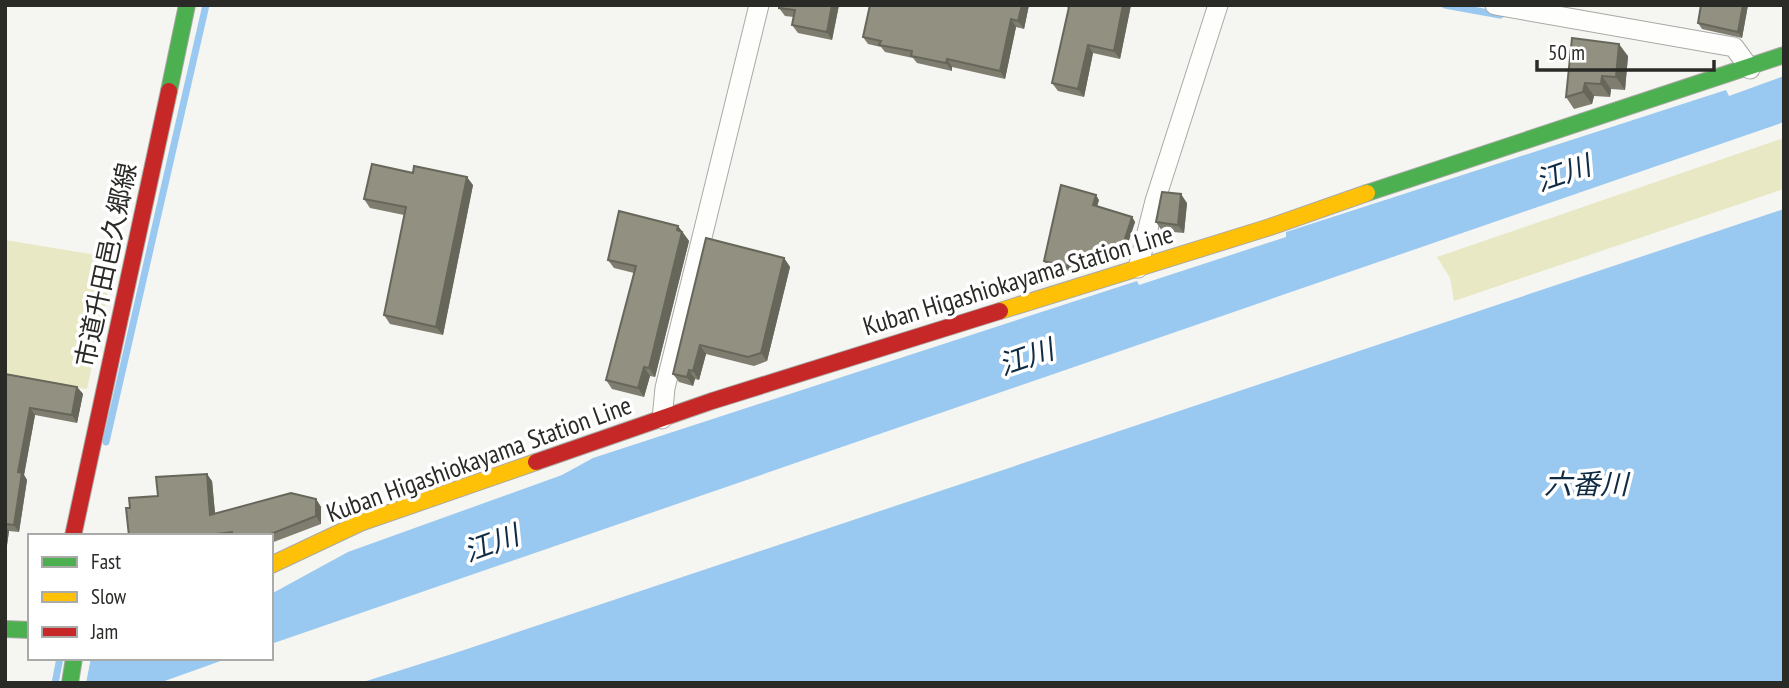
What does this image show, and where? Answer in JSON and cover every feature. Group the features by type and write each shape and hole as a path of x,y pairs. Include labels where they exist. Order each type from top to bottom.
{"main road":[{"name":"市道升田邑久郷線","path":"73,534 187,5"},
{"name":"Kuban Higashiokayama Station Line","path":"273,564 360,523 724,397 1269,227 1464,159 1750,69 1784,55"},
{"path":"5,629 28,630"},
{"path":"70,683 74,660"}],"street":[{"path":"662,419 668,374 759,5"},
{"path":"1138,268 1155,201 1218,5"},
{"path":"1496,5 1734,47 1750,69"}],"green space":[{"path":"1784,138 1784,189 1454,301 1450,278 1437,257"},
{"path":"5,240 115,258 87,389 5,377"}],"water":[{"name":"江川","path":"1784,76 1784,122 273,643 273,593 348,552 562,475 593,458 1137,281 1139,285 1286,237 1286,232 1726,90 1729,96"},
{"name":"六番川","path":"1784,209 1784,683 360,683 455,653"},
{"path":"91,660 223,660 159,683 86,683"}],"building":[{"path":"779,5 832,5 827,32 792,25 795,10 779,8"},
{"path":"870,5 1022,5 1018,21 1011,19 1000,71 947,59 946,63 911,56 912,51 879,45 881,41 863,37"},
{"path":"1067,5 1123,5 1114,51 1088,45 1078,89 1052,83 1069,7"},
{"path":"1701,5 1743,5 1738,32 1698,23"},
{"path":"1572,38 1619,44 1616,77 1602,76 1601,84 1585,83 1583,92 1566,97"},
{"path":"372,164 413,173 414,166 467,177 436,327 384,315 406,207 364,199"},
{"path":"1061,185 1096,195 1093,205 1132,217 1122,248 1085,253 1083,260 1070,256 1067,267 1044,261"},
{"path":"1162,192 1181,194 1178,225 1156,222"},
{"path":"619,211 678,226 677,230 682,232 649,368 644,367 638,388 606,380 636,266 608,260"},
{"path":"706,238 784,258 761,353 748,357 700,345 693,371 689,370 687,377 673,374"},
{"path":"5,374 77,387 72,415 30,408 18,472 22,473 14,525 5,524"},
{"path":"207,474 210,515 291,493 316,499 316,516 271,534 129,534 126,508 130,508 129,498 158,496 156,477"}],"waterway":[{"path":"106,442 206,5"},
{"path":"1445,5 1500,15"},
{"path":"55,683 60,660"}],"traffic: fast":[{"path":"169,91 187,5"},
{"path":"1367,193 1784,55"},
{"path":"5,629 28,630"},
{"path":"70,683 74,660"}],"traffic: slow":[{"path":"1000,311 1270,227 1367,193"},
{"path":"273,564 360,523 536,462"}],"traffic: jam":[{"path":"73,534 169,91"},
{"path":"536,462 712,401 1000,311"}]}
